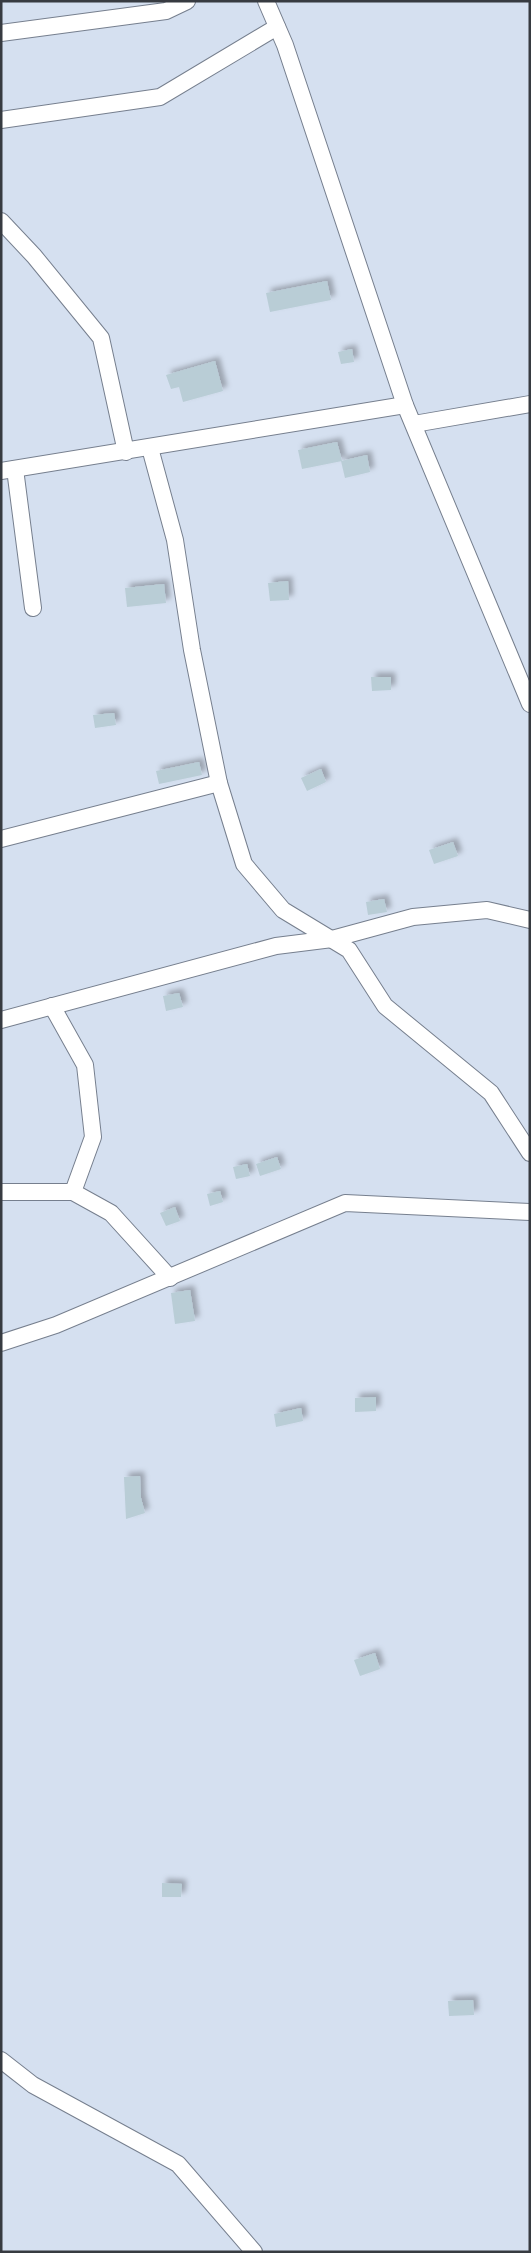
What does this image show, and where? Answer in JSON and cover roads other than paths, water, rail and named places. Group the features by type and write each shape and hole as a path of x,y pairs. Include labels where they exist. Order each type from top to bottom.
{"street":[{"path":"1,33 166,11 187,1"},
{"path":"266,1 277,27 405,405 530,704"},
{"path":"1,120 160,97 277,27"},
{"path":"1,221 34,256 101,338 126,452"},
{"path":"414,424 530,404"},
{"path":"33,608 8,470 405,405"},
{"path":"150,448 175,540 192,650 219,784 244,864 282,910 350,950 385,1006 491,1093 530,1153"},
{"path":"1,839 219,784"},
{"path":"1,1020 276,946 332,940 413,917 487,910 530,920"},
{"path":"52,1006 85,1065 93,1136 73,1192"},
{"path":"1,1192 73,1192 111,1213 170,1278"},
{"path":"1,1343 56,1325 345,1203 530,1212"},
{"path":"1,2060 33,2085 178,2164 254,2252"}]}
